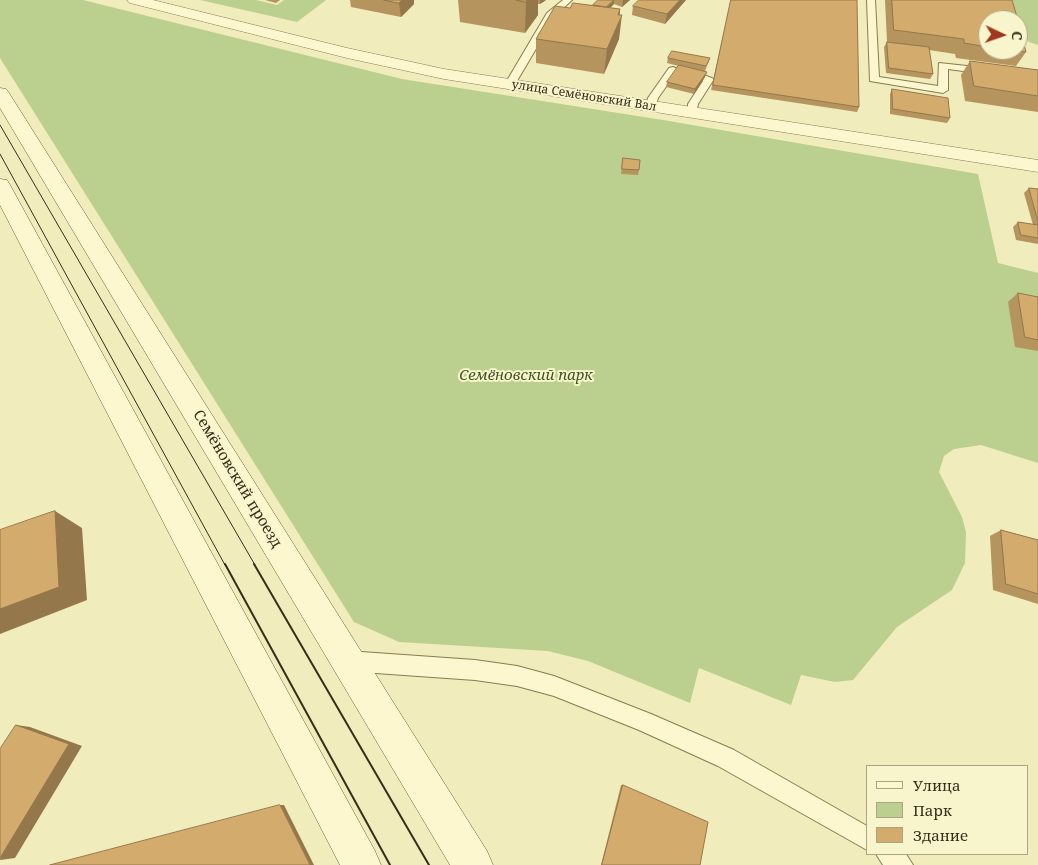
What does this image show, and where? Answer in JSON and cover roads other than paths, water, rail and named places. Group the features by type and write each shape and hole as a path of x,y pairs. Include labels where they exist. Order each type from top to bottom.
{"main road":[{"name":"улица Семёновский Вал","path":"135,0 385,61 510,84 1038,166"},
{"name":"Семёновский проезд","path":"0,93 473,865"},
{"path":"0,185 361,865"}],"lane":[{"path":"510,84 552,12 568,0"},
{"path":"872,0 874,79 943,90 943,65 1000,73"},
{"path":"651,106 653,98 670,79"},
{"path":"692,112 693,104 701,87"},
{"path":"347,660 475,670 517,676 554,686 644,721 726,758 866,838"},
{"path":"889,855 901,865"}],"tram line":[{"path":"0,125 255,565"},
{"path":"0,154 225,565"},
{"path":"225,564 390,865"},
{"path":"254,564 429,865"}],"park label":[{"name":"Семёновский парк","path":"526,376"}]}
